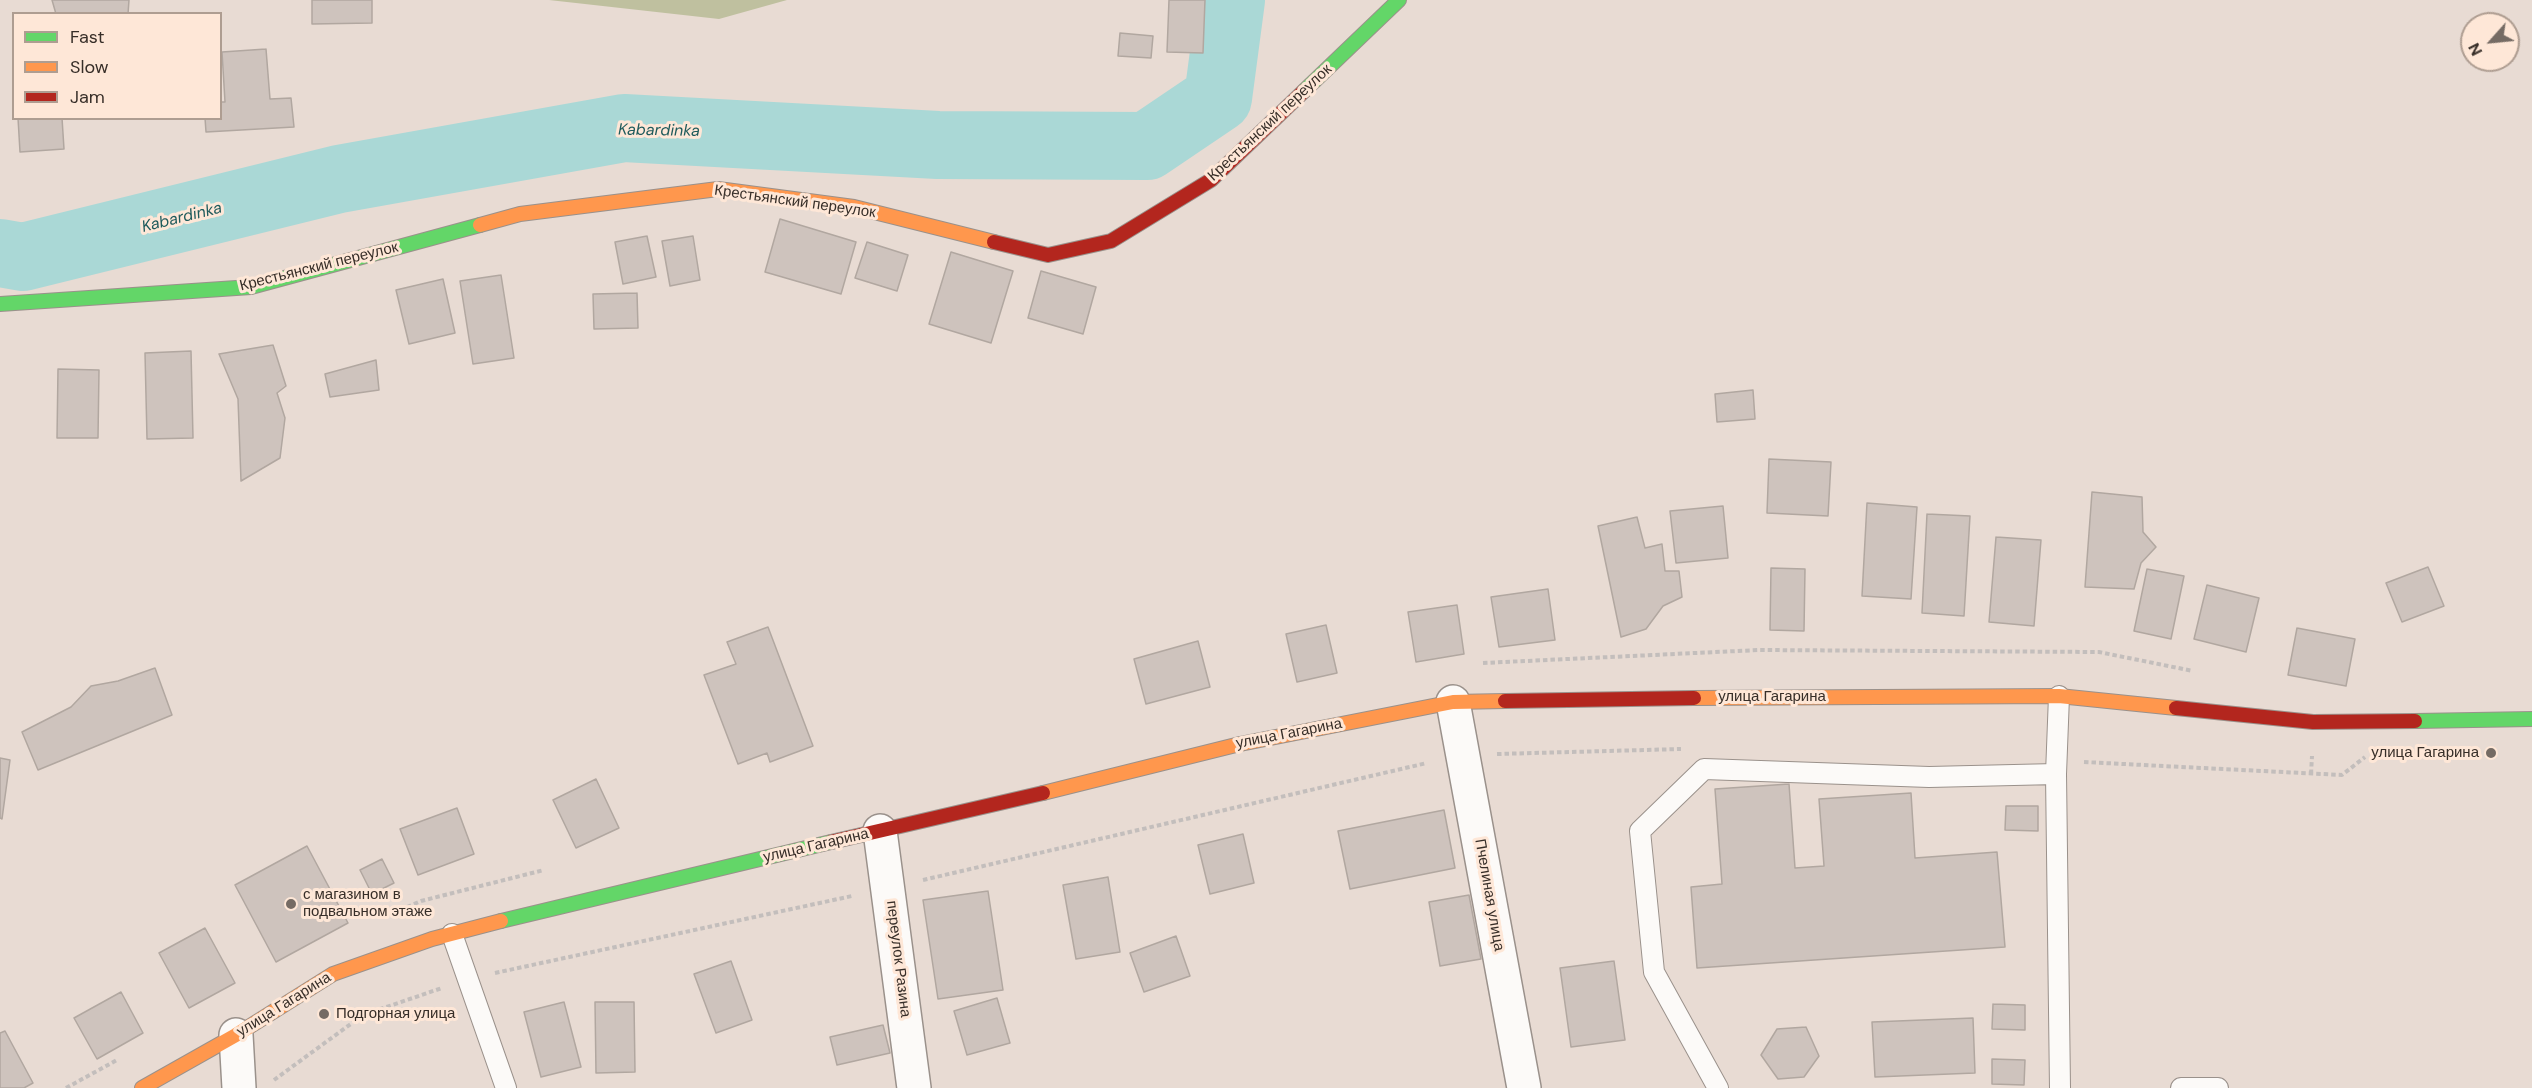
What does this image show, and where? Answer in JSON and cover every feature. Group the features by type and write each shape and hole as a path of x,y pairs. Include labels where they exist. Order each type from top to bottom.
{"street":[{"name":"Крестьянский переулок","path":"0,304 251,287 520,214 718,189 854,207 1048,255 1110,241 1212,180 1399,0"},
{"name":"улица Гагарина","path":"142,1088 236,1035 333,974 452,934 578,901 1240,744 1453,702 1762,697 2059,696 2313,722 2532,719"},
{"name":"Пчелиная улица","path":"1453,702 1524,1088"},
{"name":"переулок Разина","path":"880,831 914,1088"},
{"path":"236,1035 238,1088"}],"lane":[{"path":"2059,696 2056,768 2060,1088"},
{"path":"1718,1088 1654,972 1640,831 1704,769 1929,777 2056,768"},
{"path":"452,934 506,1088"},
{"path":"2181,1088 2217,1088"}],"path":[{"path":"273,1081 363,1015 466,979 889,888 1463,755 1691,748"},
{"path":"2056,768 2342,775 2366,756"}],"green space":[{"path":"549,0 787,0 719,19"}],"building":[{"path":"52,0 129,0 128,12 55,12"},
{"path":"312,0 372,0 372,23 312,24"},
{"path":"1169,0 1205,0 1203,53 1167,52"},
{"path":"1120,33 1153,36 1151,58 1118,56"},
{"path":"266,49 270,99 291,98 294,127 206,132 205,120 222,120 222,102 225,102 222,52"},
{"path":"18,120 62,120 64,149 20,152"},
{"path":"780,219 856,242 841,294 765,272"},
{"path":"647,236 656,277 623,284 615,242"},
{"path":"693,236 700,280 670,286 662,241"},
{"path":"867,242 908,255 897,291 855,278"},
{"path":"951,252 1013,271 991,343 929,324"},
{"path":"1041,271 1096,287 1083,334 1028,318"},
{"path":"501,275 514,358 473,364 460,281"},
{"path":"443,279 455,333 409,344 396,290"},
{"path":"637,293 638,328 594,329 593,294"},
{"path":"273,345 286,386 277,393 285,418 280,458 241,481 238,399 219,354"},
{"path":"191,351 193,438 147,439 145,353"},
{"path":"376,360 379,390 330,397 325,374"},
{"path":"58,369 99,370 98,438 57,438"},
{"path":"1753,390 1755,419 1717,422 1715,394"},
{"path":"1769,459 1831,462 1828,516 1767,513"},
{"path":"2092,492 2142,497 2143,532 2156,547 2141,563 2134,589 2085,587"},
{"path":"1867,503 1917,507 1911,599 1862,596"},
{"path":"1723,506 1728,558 1676,563 1670,511"},
{"path":"1927,514 1970,516 1964,616 1922,613"},
{"path":"1637,517 1645,548 1662,544 1665,571 1679,571 1682,597 1663,606 1646,629 1621,637 1598,526"},
{"path":"1996,537 2041,540 2034,626 1989,622"},
{"path":"2428,567 2444,606 2402,622 2386,583"},
{"path":"1771,568 1805,569 1804,631 1770,630"},
{"path":"2147,569 2184,576 2171,639 2134,631"},
{"path":"2207,585 2259,598 2246,652 2194,639"},
{"path":"1548,589 1555,640 1499,647 1491,597"},
{"path":"1457,605 1464,654 1416,662 1408,612"},
{"path":"1326,625 1337,673 1297,682 1286,634"},
{"path":"768,627 813,746 770,762 767,753 738,764 704,675 736,664 727,642"},
{"path":"2297,628 2355,639 2346,686 2288,675"},
{"path":"1198,641 1210,687 1146,704 1134,659"},
{"path":"155,668 172,715 38,770 22,732 71,707 91,686 118,681"},
{"path":"0,758 10,760 2,819 0,818"},
{"path":"596,779 619,828 576,848 553,800"},
{"path":"1789,784 1795,868 1824,866 1819,799 1911,793 1915,858 1997,852 2005,947 1697,968 1691,887 1722,884 1715,789"},
{"path":"2006,806 2038,806 2038,831 2005,830"},
{"path":"457,808 474,854 418,875 400,829"},
{"path":"1444,810 1455,868 1350,889 1338,831"},
{"path":"1243,834 1254,883 1210,894 1198,845"},
{"name":"с магазином в подвальном этаже","path":"307,846 348,923 276,962 235,885"},
{"path":"382,859 394,883 372,894 360,870"},
{"path":"1108,877 1120,952 1076,959 1063,885"},
{"path":"988,891 1003,990 938,999 923,900"},
{"path":"1469,895 1481,959 1440,966 1429,902"},
{"path":"205,928 235,983 189,1008 159,953"},
{"path":"1176,936 1190,976 1144,992 1130,953"},
{"path":"731,961 752,1020 716,1033 694,974"},
{"path":"1614,961 1625,1040 1571,1047 1560,968"},
{"path":"121,992 143,1033 97,1059 74,1018"},
{"path":"997,998 1010,1043 967,1055 954,1011"},
{"path":"564,1002 581,1067 541,1077 524,1012"},
{"path":"595,1002 634,1002 635,1072 596,1073"},
{"path":"1993,1004 2025,1005 2025,1030 1992,1029"},
{"path":"1973,1018 1975,1073 1875,1077 1872,1022"},
{"path":"883,1025 890,1053 837,1065 830,1037"},
{"path":"1806,1027 1819,1056 1804,1077 1778,1079 1761,1055 1777,1029"},
{"path":"5,1031 33,1083 24,1088 0,1088 0,1033"},
{"path":"1992,1059 2025,1060 2024,1085 1992,1084"}],"waterway":[{"name":"Kabardinka","path":"0,253 23,257 339,179 624,128 938,145 1147,146 1218,98 1231,0"}],"traffic: fast":[{"path":"1304,91 1399,0"},
{"path":"0,304 251,287 480,225"},
{"path":"2415,721 2532,719"},
{"path":"501,921 831,842"}],"traffic: slow":[{"path":"480,225 520,214 718,189 854,207 994,242"},
{"path":"1694,698 2059,696 2176,708"},
{"path":"1043,793 1240,744 1453,702 1505,701"},
{"path":"142,1088 236,1035 333,974 432,939 501,921"}],"traffic: jam":[{"path":"994,242 1048,255 1111,241 1211,180 1304,91"},
{"path":"1505,701 1694,698"},
{"path":"2176,708 2313,722 2415,721"},
{"path":"831,842 1043,793"}],"place":[{"name":"улица Гагарина","path":"2491,753"},
{"name":"с магазином в подвальном этаже","path":"291,904"},
{"name":"Подгорная улица","path":"324,1014"}]}
